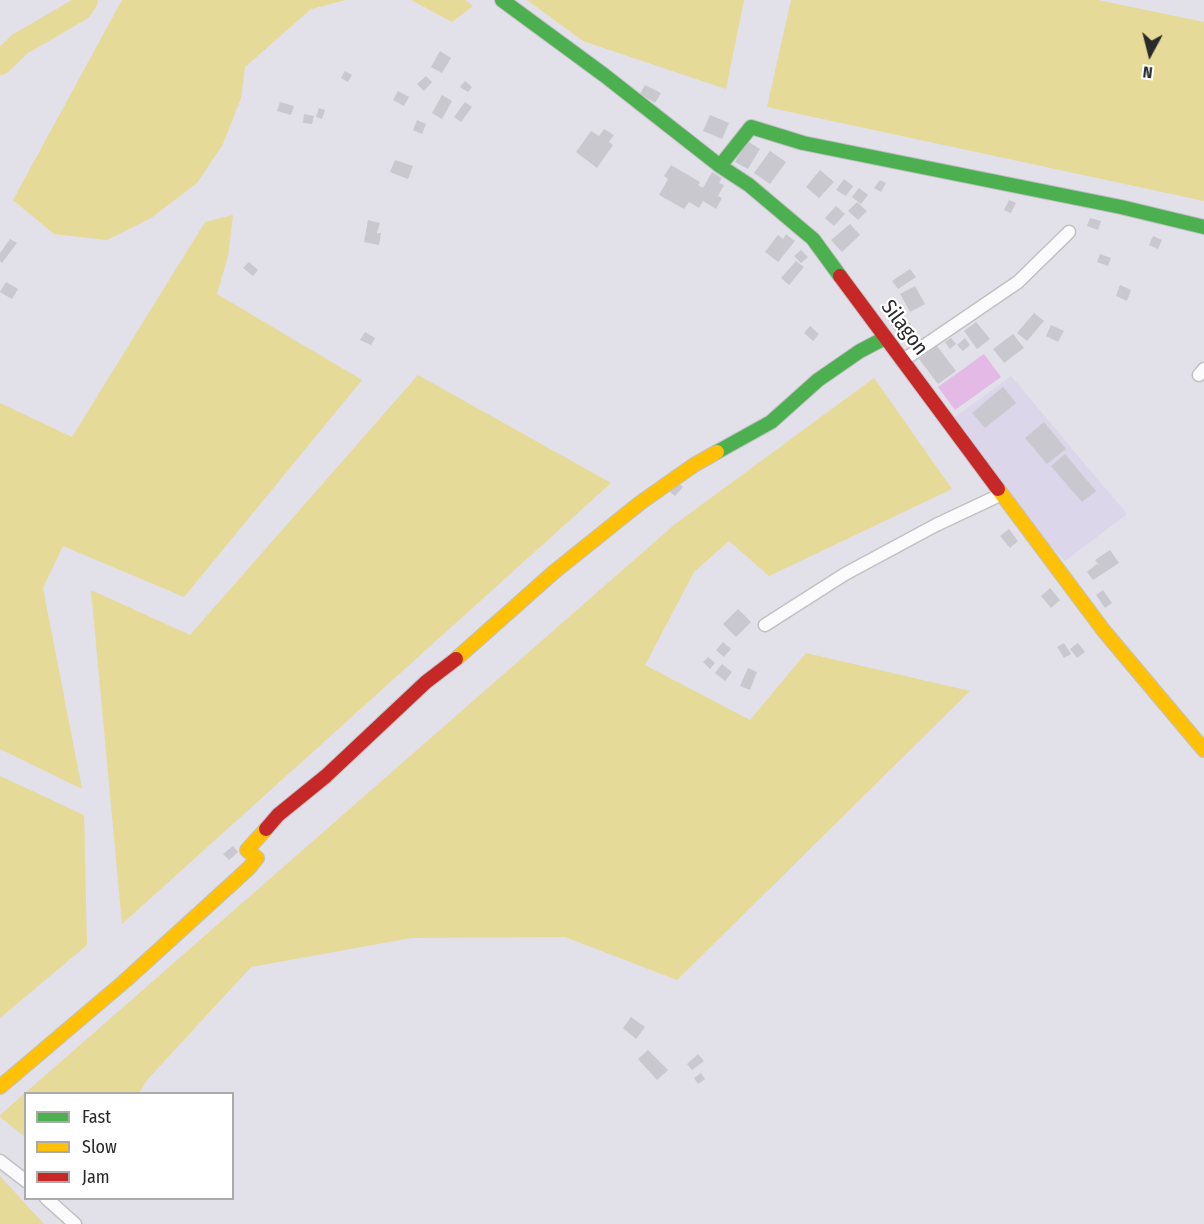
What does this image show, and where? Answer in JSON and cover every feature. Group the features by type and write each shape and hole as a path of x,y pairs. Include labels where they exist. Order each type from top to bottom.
{"street":[{"name":"Silagon","path":"502,0 604,75 720,166 749,185 813,239 1104,631 1204,750"},
{"path":"720,166 751,127 803,143 1121,207 1204,227"},
{"path":"902,361 1018,282 1069,232"},
{"path":"0,1087 126,980 249,868 257,858 247,850 278,815 327,776 426,682 466,651 554,572 649,497 694,465 771,422 818,380 860,351 885,338"},
{"path":"765,625 855,569 936,525 1002,494"},
{"path":"0,1161 24,1179"},
{"path":"48,1200 75,1224"}],"shaded area":[{"path":"122,0 346,0 311,9 245,67 241,98 223,144 197,183 151,218 107,240 54,234 13,200"},
{"path":"411,0 465,0 473,6 452,22"},
{"path":"527,0 744,0 726,89 583,41"},
{"path":"791,0 1098,0 1204,22 1204,201 767,107"},
{"path":"233,215 228,256 217,294 362,380 184,597 63,546 43,588 82,789 0,749 0,403 72,437 205,222"},
{"path":"984,354 1001,377 955,410 938,387"},
{"path":"418,375 611,483 122,924 91,590 190,635"},
{"path":"1011,376 1127,514 1065,561 1045,541 955,417"},
{"path":"874,378 952,489 769,576 729,541 694,572 645,665 750,720 806,653 970,691 677,980 565,937 411,938 251,967 147,1080 140,1092 26,1092 674,525"},
{"path":"0,776 84,815 87,945 0,1018"},
{"path":"24,1094 24,1136 0,1117"},
{"path":"0,1176 44,1224 0,1224"}],"building":[{"path":"440,51 451,58 442,73 431,67"},
{"path":"345,71 352,75 348,82 341,78"},
{"path":"426,76 432,82 424,91 417,84"},
{"path":"465,81 472,87 468,92 460,87"},
{"path":"645,85 661,93 655,103 640,94"},
{"path":"398,91 409,97 404,106 393,100"},
{"path":"442,95 452,101 442,119 432,113"},
{"path":"280,102 294,106 291,115 277,111"},
{"path":"465,102 472,107 461,122 454,117"},
{"path":"319,108 325,110 322,119 316,117"},
{"path":"304,114 314,116 312,124 303,123"},
{"path":"710,115 729,123 722,139 703,131"},
{"path":"417,120 426,124 422,134 413,130"},
{"path":"604,129 614,135 609,142 613,145 597,168 576,152 591,131 599,136"},
{"path":"747,141 760,149 748,169 735,162"},
{"path":"770,151 786,162 770,184 754,173"},
{"path":"395,160 413,166 408,179 390,172"},
{"path":"671,165 700,182 698,185 703,188 712,172 722,178 719,183 724,185 718,196 722,198 716,209 703,201 699,208 689,202 684,209 659,195 668,179 664,176"},
{"path":"820,170 834,182 819,198 806,187"},
{"path":"844,179 853,186 846,196 836,190"},
{"path":"880,180 886,183 881,192 874,188"},
{"path":"859,188 868,195 861,204 852,197"},
{"path":"1009,200 1016,203 1011,213 1004,210"},
{"path":"857,202 867,211 858,220 848,211"},
{"path":"836,206 845,214 834,226 825,218"},
{"path":"1090,218 1101,221 1098,230 1087,226"},
{"path":"368,220 380,223 377,233 381,233 379,245 364,242"},
{"path":"850,224 860,235 842,252 831,240"},
{"path":"786,234 795,241 778,262 765,252 778,235 783,239"},
{"path":"1153,236 1162,240 1158,249 1149,245"},
{"path":"10,239 17,243 2,263 0,253"},
{"path":"801,250 808,257 801,263 794,256"},
{"path":"1100,254 1111,258 1108,266 1097,262"},
{"path":"796,261 804,267 789,285 781,278"},
{"path":"249,262 258,270 253,276 243,268"},
{"path":"910,269 916,277 898,289 892,281"},
{"path":"6,282 18,289 12,299 0,292"},
{"path":"1120,285 1131,290 1127,301 1116,296"},
{"path":"915,286 925,304 910,312 900,294"},
{"path":"1034,313 1044,321 1027,341 1017,333"},
{"path":"895,315 902,326 895,331 888,320"},
{"path":"909,322 914,328 904,335 899,329"},
{"path":"976,322 990,339 977,349 964,331"},
{"path":"1051,325 1064,331 1058,342 1046,336"},
{"path":"810,326 819,334 813,341 804,333"},
{"path":"365,332 375,338 371,345 360,340"},
{"path":"1013,334 1024,348 1004,363 993,349"},
{"path":"951,338 956,344 950,349 945,342"},
{"path":"965,338 970,345 963,351 957,345"},
{"path":"937,346 956,371 938,384 919,359"},
{"path":"1003,387 1016,403 985,428 972,413"},
{"path":"1044,422 1066,449 1047,464 1025,438"},
{"path":"1065,454 1096,491 1082,502 1051,466"},
{"path":"674,479 683,487 675,496 666,489"},
{"path":"1009,529 1018,541 1010,548 1000,536"},
{"path":"1110,550 1119,563 1093,580 1087,572 1097,564 1101,568 1095,560"},
{"path":"1050,588 1060,600 1051,608 1041,596"},
{"path":"1103,590 1112,603 1105,608 1096,595"},
{"path":"738,609 751,622 736,637 723,624"},
{"path":"723,642 731,649 724,657 716,650"},
{"path":"1064,643 1071,654 1064,658 1057,647"},
{"path":"1078,643 1085,652 1077,658 1070,649"},
{"path":"708,657 715,663 710,669 703,662"},
{"path":"722,664 732,672 725,681 715,673"},
{"path":"748,668 757,672 750,690 740,686"},
{"path":"233,846 238,852 229,860 223,854"},
{"path":"631,1017 645,1027 636,1039 623,1028"},
{"path":"648,1050 668,1070 657,1080 638,1059"},
{"path":"698,1054 704,1061 692,1070 687,1064"},
{"path":"701,1073 705,1079 698,1084 694,1078"}],"waterway":[{"path":"0,63 20,44 80,9 86,0"}],"traffic: fast":[{"path":"502,0 604,75 720,166 749,185 813,239 840,276"},
{"path":"720,166 751,127 803,143 1121,207 1204,227"},
{"path":"717,452 771,422 818,380 860,351 885,338"}],"traffic: slow":[{"path":"456,659 554,572 640,503 694,465 717,452"},
{"path":"998,489 1104,631 1204,750"},
{"path":"0,1087 126,980 249,868 257,858 247,850 266,829"}],"traffic: jam":[{"path":"840,276 998,489"},
{"path":"266,829 278,815 326,776 426,682 456,659"}]}
